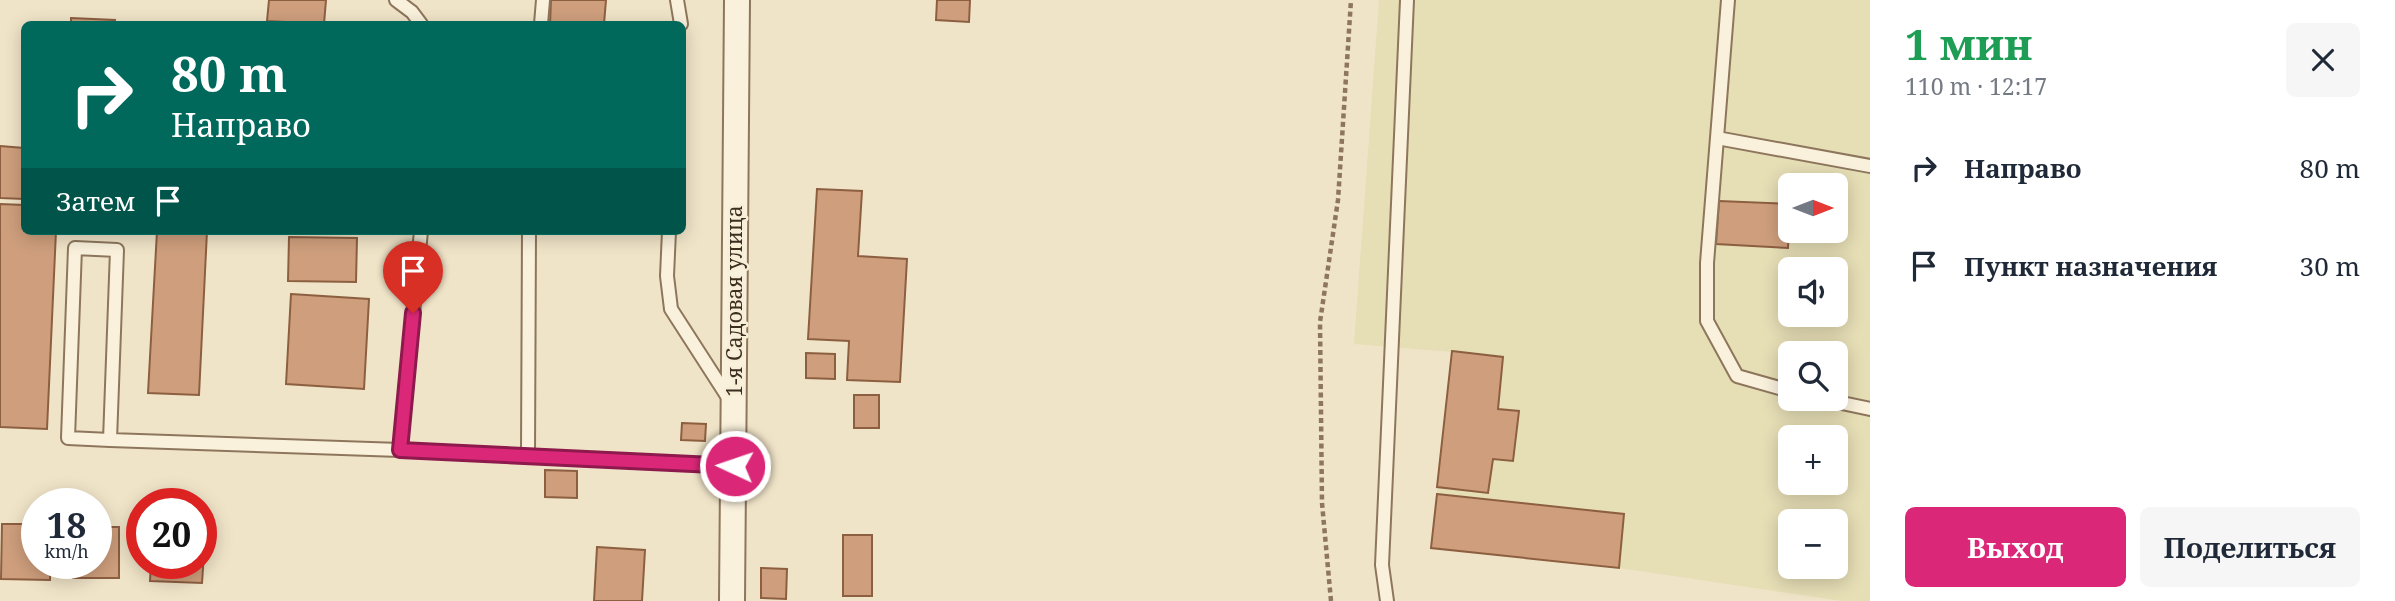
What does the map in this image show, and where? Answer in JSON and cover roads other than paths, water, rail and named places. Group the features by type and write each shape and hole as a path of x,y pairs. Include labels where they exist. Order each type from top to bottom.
{"street":[{"name":"1-я Садовая улица","path":"732,601 737,0"}],"lane":[{"path":"396,0 419,21"},
{"path":"541,21 543,0"},
{"path":"677,0 680,21"},
{"path":"1387,601 1382,565 1407,0"},
{"path":"1728,0 1707,263 1707,321 1737,376 1778,388"},
{"path":"1717,138 1870,166"},
{"path":"400,450 421,235"},
{"path":"528,456 529,235"},
{"path":"669,235 667,276 671,310 735,407"},
{"path":"110,440 117,250 75,248 68,438 110,440 400,450 735,466"},
{"path":"1848,404 1870,409"}]}
